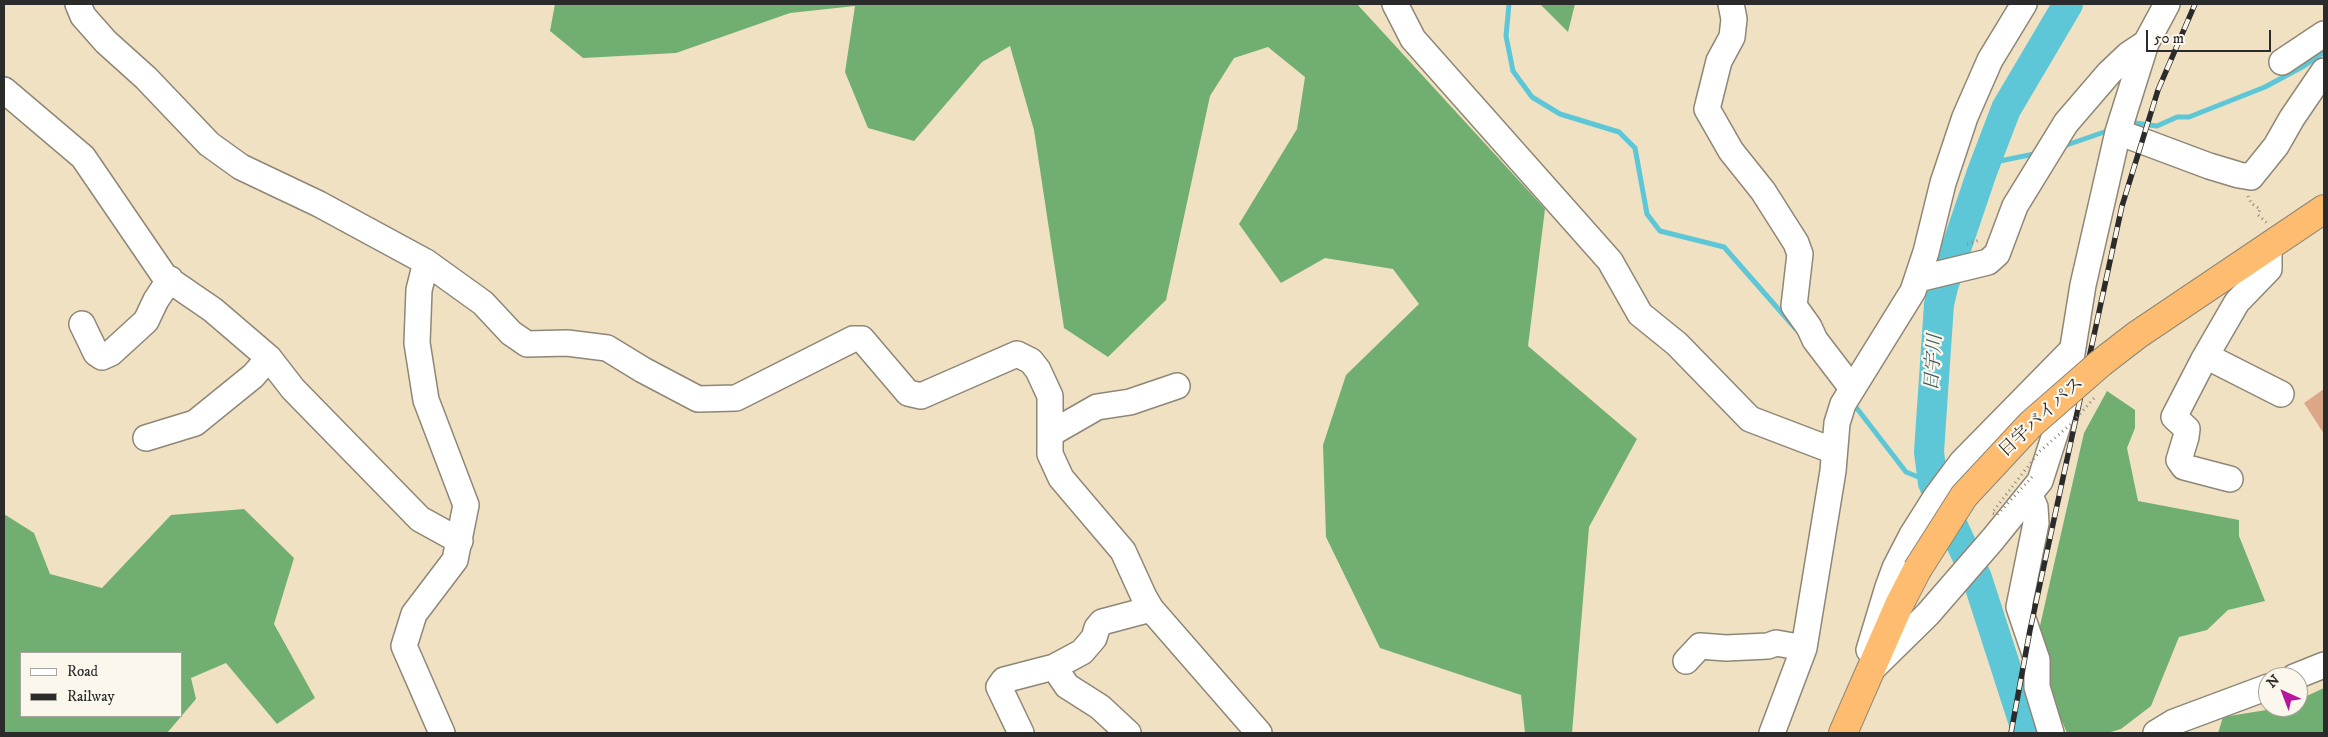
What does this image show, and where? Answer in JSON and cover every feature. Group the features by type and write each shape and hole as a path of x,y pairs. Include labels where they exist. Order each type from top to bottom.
{"highway":[{"name":"日宇バイパス","path":"1847,721 1899,605 1917,570 1964,496 2031,424 2102,362 2270,235 2324,209"}],"street":[{"path":"78,4 83,16 106,42 146,78 209,144 240,167 319,204 426,262 483,303 511,333 526,344 567,343 607,348 643,370 698,399 736,398 853,339 862,338 908,393 921,396 1017,354 1031,361 1038,370 1050,396 1050,454 1061,478 1123,551 1151,609 1259,733"},
{"path":"1396,4 1412,39 1610,261 1640,314 1677,344 1750,419 1834,451"},
{"path":"1733,4 1732,37 1719,62 1707,109 1730,151 1763,191 1796,243 1800,254 1794,306 1809,327 1848,393"},
{"path":"1772,733 1804,648 1834,451 1836,423 1848,393 1875,355 1922,278 1943,183 1965,117 1990,60 2024,4"},
{"path":"1868,673 1928,614 1993,539 2031,487 2040,481 2063,409 2071,351 2087,266 2120,125 2146,43 2167,4"},
{"path":"2282,62 2324,34"},
{"path":"1922,278 1988,262 1997,254 2015,206 2066,123 2109,73 2128,55 2146,43"},
{"path":"2120,125 2209,166 2239,175 2251,176 2276,146 2292,118 2324,71"},
{"path":"4,90 83,157 165,277 213,310 269,358 293,389 420,519 460,541"},
{"path":"2230,479 2184,467 2179,460 2187,429 2166,415 2206,356 2237,302 2269,269 2270,235"},
{"path":"426,262 418,290 417,343 426,400 466,505 455,560 414,614 404,646 442,733"},
{"path":"82,324 96,352 102,357 111,353 146,321 156,300 170,279"},
{"path":"1847,721 1888,586 1912,535 1962,462 2071,351"},
{"path":"2206,356 2281,394"},
{"path":"146,438 195,423 253,376 269,358"},
{"path":"1050,434 1096,407 1130,402 1177,386"},
{"path":"2031,487 2036,523 2019,607 2037,660 2036,686 2051,733"},
{"path":"1021,733 999,687 1004,680 1054,667 1082,652 1094,638 1102,622 1151,609"},
{"path":"1686,661 1700,646 1726,648 1768,646 1776,643 1804,648"},
{"path":"2308,671 2324,665"},
{"path":"1054,667 1067,686 1100,707 1128,733"},
{"path":"2156,733 2174,722 2258,691"}],"path":[{"path":"2260,210 2258,215 2270,235"},
{"path":"2031,487 1997,515 1992,513 2039,452 2094,401 2096,393"}],"green space":[{"path":"555,4 1357,4 1545,209 1528,346 1637,439 1589,527 1572,733 1525,733 1521,695 1380,648 1326,537 1323,445 1346,375 1419,304 1393,269 1325,258 1281,283 1239,224 1297,129 1305,77 1268,47 1234,58 1210,96 1166,300 1108,357 1064,328 1034,130 1010,46 982,62 914,141 868,128 845,72 855,6 790,13 676,53 583,58 550,31"},
{"path":"1540,4 1575,4 1568,32"},
{"path":"2107,391 2135,410 2135,428 2127,448 2138,501 2239,520 2239,536 2265,601 2228,610 2207,630 2179,637 2151,706 2121,729 2107,733 2067,733 2047,687 2039,630 2084,433"},
{"path":"244,509 294,558 274,624 315,698 277,724 226,663 191,678 196,699 182,715 182,652 20,652 20,717 181,717 167,733 4,733 4,514 34,533 50,574 102,588 171,515"},
{"path":"2324,688 2324,733 2218,733 2223,717 2258,711 2258,717 2308,717 2308,695"}],"building":[{"path":"2324,389 2324,434 2304,403"}],"waterway":[{"path":"1509,4 1506,36 1513,71 1532,97 1560,114 1619,132 1635,148 1647,214 1660,231 1724,247 1795,328"},
{"name":"日宇川","path":"2027,733 1977,578 1933,483 1929,452 1939,304 1943,287 1982,172 2006,109 2068,4"},
{"path":"2128,125 2135,123 2157,126 2177,117 2189,117 2265,87 2304,66 2324,52"},
{"path":"2061,147 2110,130"},
{"path":"1985,164 2039,153"},
{"path":"1852,402 1906,472 1933,483"}],"railway":[{"path":"2011,733 2030,630 2122,206 2158,90 2195,4"}]}
